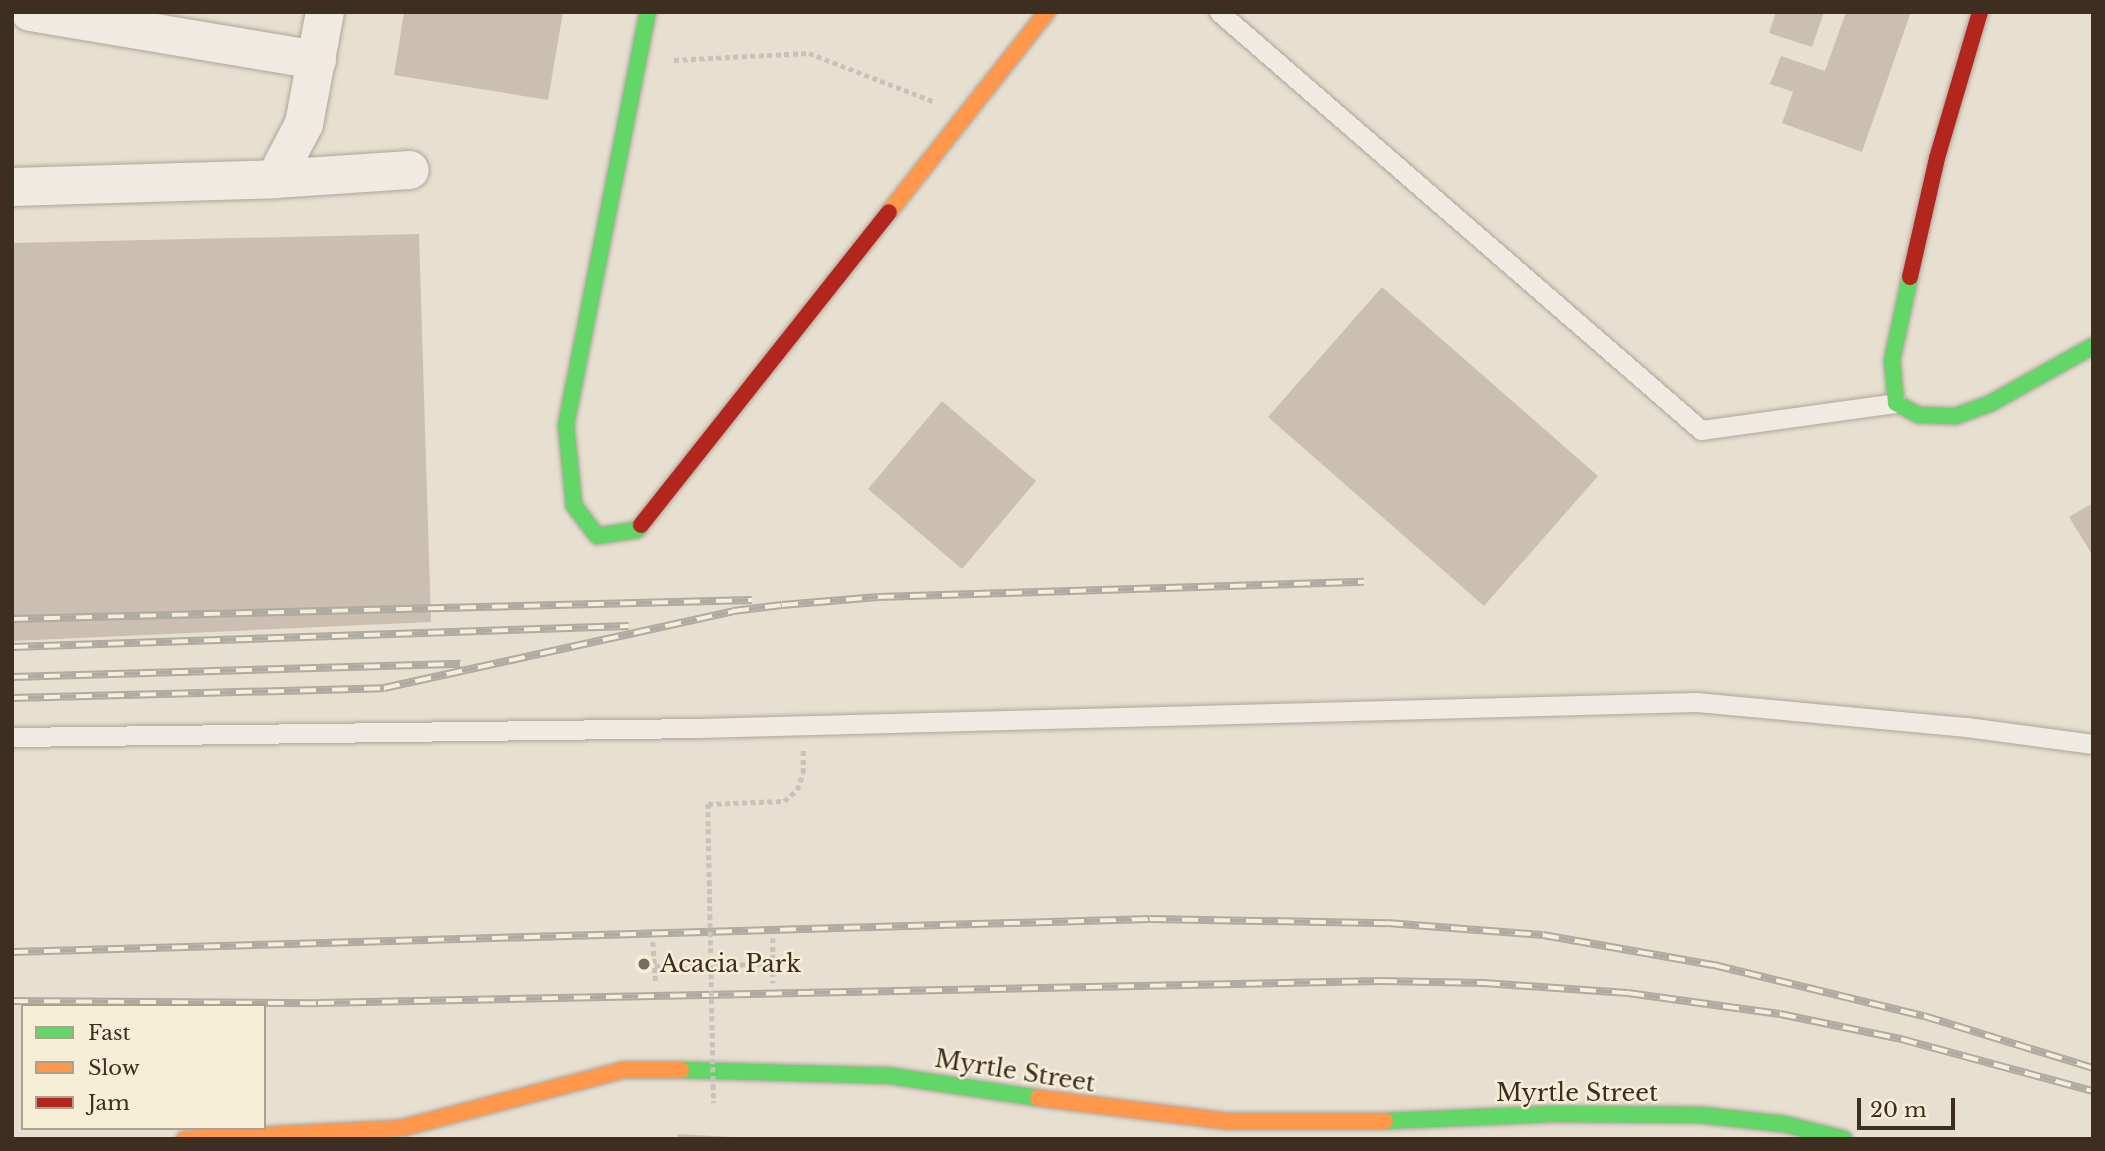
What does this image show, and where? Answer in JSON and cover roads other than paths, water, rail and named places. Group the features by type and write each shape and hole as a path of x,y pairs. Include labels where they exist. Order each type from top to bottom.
{"street":[{"path":"30,12 317,60"},
{"path":"275,180 304,124 325,12"},
{"path":"648,12 566,425 574,505 597,536 638,530 1047,12"},
{"path":"1980,12 1937,158 1892,360 1896,403 1919,415 1956,416 2093,346"},
{"path":"12,187 275,180 410,170"},
{"name":"Myrtle Street","path":"185,1139 402,1128 584,1077 650,1070 799,1070 891,1076 1141,1114 1226,1121 1308,1124 1553,1114 1700,1115 1784,1124 1844,1139"}],"lane":[{"path":"1219,12 1701,430 1896,403"},
{"path":"12,737 803,725 1696,702 1967,727 2093,744"}],"railway":[{"path":"12,698 384,688 733,611 782,605 878,597 1364,582"},
{"path":"12,619 752,600"},
{"path":"12,647 629,626"},
{"path":"12,677 461,664"},
{"path":"12,952 1150,919 1387,923 1543,935 1714,965 1924,1016 2093,1068"},
{"path":"12,1001 318,1003 1381,981 1484,983 1628,993 1780,1014 1901,1039 2093,1091"}],"place":[{"name":"Acacia Park","path":"644,964"}]}
